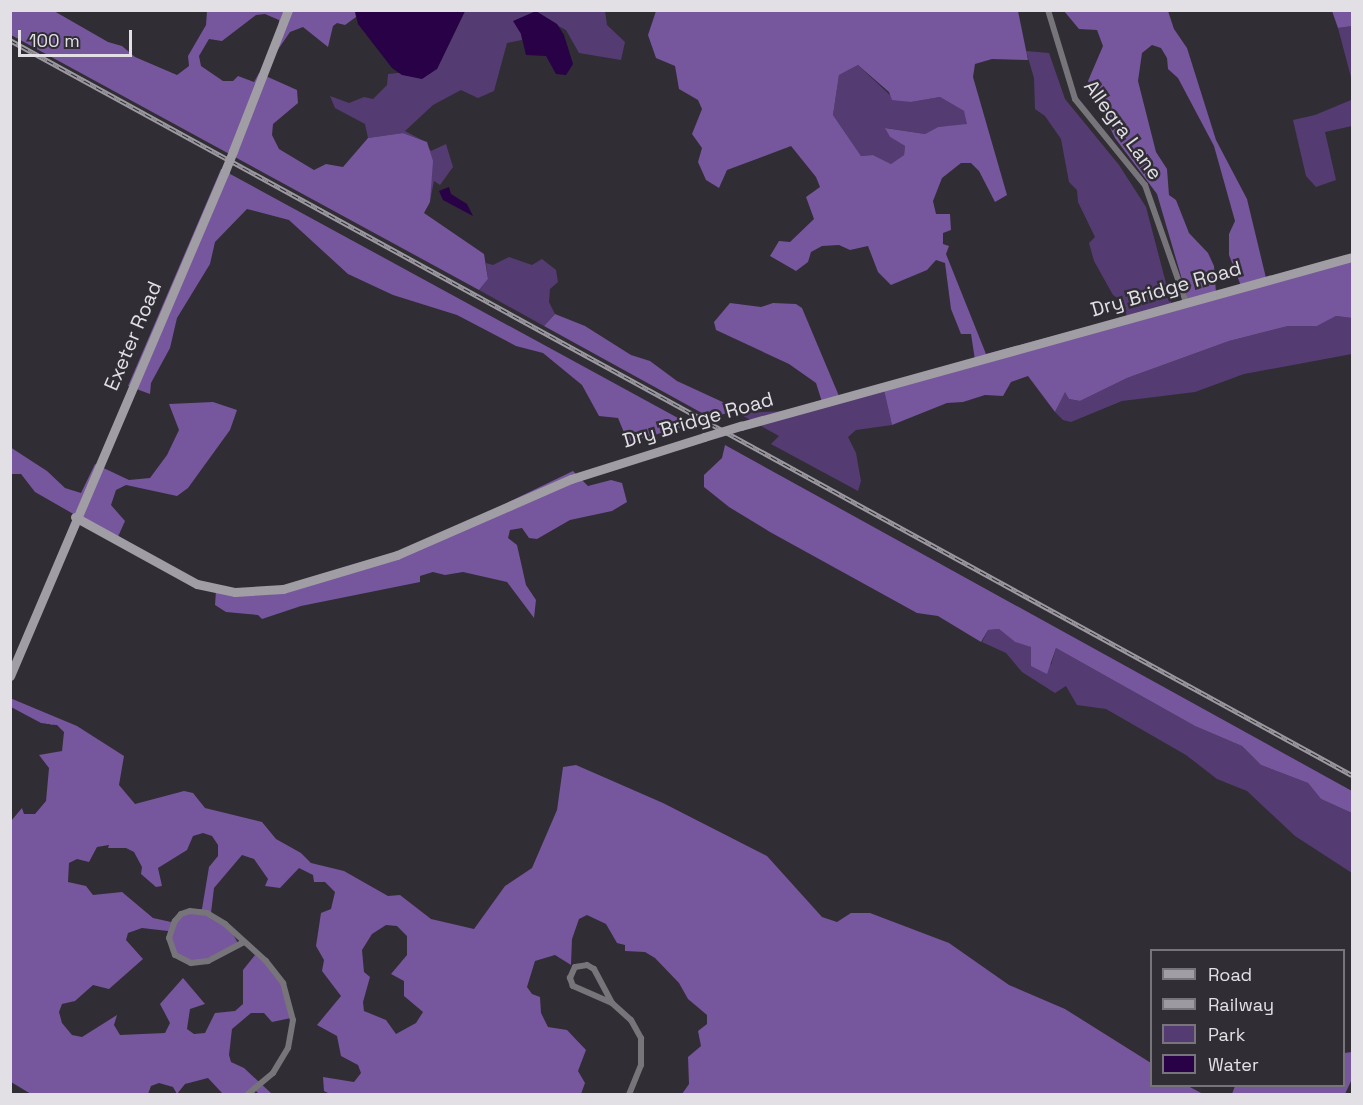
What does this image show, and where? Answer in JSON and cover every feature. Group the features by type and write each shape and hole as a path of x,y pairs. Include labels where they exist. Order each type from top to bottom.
{"street":[{"name":"Exeter Road","path":"10,676 75,517 225,171 288,10"},
{"name":"Allegra Lane","path":"1048,10 1075,99 1145,185 1186,302"},
{"name":"Dry Bridge Road","path":"75,517 197,584 235,592 283,589 397,555 598,469 741,426 1353,257"},
{"path":"244,942 208,961 191,963 176,955 169,938 170,929 181,914 199,911 215,917 244,942 283,983 293,1020 284,1057 273,1073 248,1095"},
{"path":"612,1003 576,989 571,983 572,970 583,964 591,966 612,1003 630,1020 641,1038 642,1065 629,1095"}],"green space":[{"path":"465,11 605,11 607,25 625,42 621,60 579,53 566,30 549,21 521,34 522,40 507,43 494,91 478,98 461,90 433,105 405,131 422,140 403,133 368,138 365,124 335,108 330,96 349,103 364,97 373,99 387,85 388,74 437,69"},
{"path":"1352,26 1352,81 1338,28"},
{"path":"1026,51 1049,53 1065,99 1119,165 1146,207 1172,306 1127,318 1123,302 1113,295 1094,261 1089,243 1095,237 1078,202 1077,190 1069,182 1061,139 1045,116 1035,109 1034,78"},
{"path":"858,65 891,96 911,102 940,97 964,111 968,118 967,125 938,127 925,134 886,128 890,137 905,146 904,155 891,164 873,155 861,156 833,115 839,75"},
{"path":"1352,95 1352,126 1325,132 1336,180 1316,187 1306,176 1293,120 1315,115 1351,100"},
{"path":"446,144 453,167 440,185 434,181 430,201 429,148 431,151"},
{"path":"509,257 532,265 542,259 556,270 558,282 550,289 549,302 555,314 544,326 479,290 488,279 486,263 493,265"},
{"path":"1336,316 1352,318 1352,354 1244,374 1195,392 1122,401 1071,422 1063,420 1055,412 1065,391 1069,399 1080,401 1127,378 1229,341 1288,326 1317,326"},
{"path":"883,386 892,425 856,430 848,437 856,453 861,481 858,491 771,444 779,436 738,413 791,411"},
{"path":"999,629 1015,642 1032,647 1051,665 1056,648 1195,726 1242,746 1261,765 1308,783 1321,799 1352,813 1352,873 1295,836 1247,791 1217,779 1186,755 1106,709 1077,705 1066,686 1055,693 1022,672 1006,653 982,642 988,630"}],"shaded area":[{"path":"10,11 54,11 108,42 122,46 135,57 177,75 189,66 188,56 206,25 207,11 355,11 356,17 345,25 337,23 333,26 328,47 303,27 290,32 277,51 279,20 265,14 256,15 222,41 209,39 199,56 201,66 223,81 233,81 238,76 254,82 259,73 297,90 298,103 273,124 272,135 279,149 314,170 326,164 343,167 368,138 403,133 427,142 433,161 430,202 424,213 484,254 488,279 479,290 11,35"},
{"path":"656,11 1018,11 1028,60 992,59 975,64 973,77 1007,195 995,202 979,171 971,163 961,163 942,178 933,201 936,214 950,214 951,230 943,233 943,244 949,246 946,254 986,354 1188,300 1157,194 1115,138 1088,81 1103,46 1097,30 1079,29 1064,11 1168,11 1174,29 1187,48 1216,140 1247,199 1266,278 1352,257 1352,318 1336,316 1317,326 1288,326 1229,341 1127,378 1080,401 1069,399 1065,392 1055,412 1028,376 1011,382 1003,396 985,395 963,402 947,403 892,425 883,386 975,360 971,334 961,334 951,309 945,263 936,260 927,270 891,285 878,272 868,246 850,250 839,245 822,246 811,252 808,262 796,271 770,256 779,241 790,242 814,219 806,197 820,187 816,177 791,146 727,170 719,188 706,180 698,162 702,148 692,134 702,109 698,100 679,89 675,66 656,58 648,35","holes":["1152,45 1161,48 1167,58 1168,69 1178,78 1214,146 1235,221 1229,234 1229,255 1241,286 1216,293 1214,266 1208,253 1189,233 1176,200 1169,195 1167,169 1156,152 1138,81 1142,53","858,65 889,92 892,100 911,102 940,97 964,111 967,124 938,127 925,134 885,128 890,137 905,146 904,155 891,164 873,155 861,156 833,115 839,75"]},
{"path":"1332,11 1352,11 1352,26 1338,28"},
{"path":"221,169 678,418 683,423 680,428 628,442 618,418 599,416 582,385 543,353 516,346 457,315 393,295 348,274 289,220 247,209 215,242 210,264 177,318 170,348 151,383 150,394 128,386"},
{"path":"730,303 761,307 773,303 796,304 802,308 839,396 822,402 816,383 789,364 716,330 714,322"},
{"path":"555,314 585,326 631,355 650,361 677,381 727,404 727,413 711,418 544,326"},
{"path":"213,402 237,410 230,430 188,488 177,496 126,485 116,490 111,505 125,521 117,539 35,492 21,474 11,474 10,447 47,471 65,488 81,493 95,464 129,480 150,478 167,455 179,430 169,404"},
{"path":"725,445 1352,791 1352,813 1321,799 1308,783 1261,765 1242,746 1195,726 1056,648 1047,674 1031,666 1031,647 1015,642 999,629 988,630 981,642 938,616 917,613 770,532 729,507 704,487 704,475 722,458"},
{"path":"573,471 588,486 611,480 622,483 627,502 612,511 570,520 537,539 529,538 522,528 510,530 508,538 517,545 526,585 536,600 534,618 507,582 463,572 445,575 433,572 420,576 420,582 301,606 262,619 258,615 226,612 215,605 216,590 284,589 400,554"},
{"path":"10,698 77,726 124,756 119,785 135,804 184,791 193,793 205,808 262,822 276,839 301,853 311,863 344,871 388,896 400,895 431,919 474,929 505,886 532,868 557,810 563,767 576,765 663,803 767,856 822,917 837,922 851,913 870,913 949,943 1009,985 1065,1009 1150,1062 1150,1087 1190,1087 1203,1094 682,1094 689,1084 688,1057 701,1046 698,1031 707,1024 707,1015 688,999 679,983 655,958 645,952 625,951 625,945 617,943 606,924 587,915 579,919 572,939 571,965 555,955 535,961 527,987 532,994 540,997 541,1013 548,1027 567,1030 586,1050 578,1071 585,1083 581,1094 330,1094 324,1091 323,1077 354,1082 361,1073 358,1065 341,1056 337,1036 317,1025 341,996 322,971 324,960 316,946 321,913 331,909 335,892 325,882 314,882 313,875 299,868 280,888 265,886 268,879 254,859 242,855 214,888 211,913 230,929 239,945 196,963 171,952 168,931 142,928 128,933 126,940 143,959 109,989 93,985 75,1001 62,1004 59,1012 62,1023 72,1035 82,1037 117,1015 114,1025 120,1035 165,1033 170,1023 160,1004 183,978 205,1004 190,1009 187,1029 194,1034 205,1033 215,1013 235,1011 243,1004 243,970 255,955 268,965 285,988 291,1018 272,1022 264,1013 251,1013 232,1029 229,1055 231,1062 244,1068 272,1094 259,1094 254,1089 245,1094 223,1094 208,1078 185,1084 177,1094 173,1087 159,1083 151,1086 148,1094 31,1094 11,1082 11,821 22,808 24,814 35,814 46,801 49,768 39,755 62,751 64,732 57,725 41,723 11,707","holes":["203,833 212,836 218,845 218,856 209,867 202,909 178,915 171,922 153,918 122,892 93,895 86,886 68,882 69,863 77,859 89,862 97,847 109,845 108,848 126,848 134,852 142,867 141,874 156,887 162,886 158,868 187,850 193,836","386,925 397,926 407,936 407,955 391,974 404,981 404,996 423,1012 416,1023 396,1034 386,1020 364,1011 363,1002 370,977 364,972 362,950 372,934"]},
{"path":"1352,1052 1352,1079 1345,1094 1232,1094 1235,1087 1345,1087 1345,1053"}],"water":[{"path":"355,10 465,11 437,69 422,79 402,75 392,68 358,24"},
{"path":"536,11 557,24 564,35 573,64 566,75 556,74 546,56 526,55 521,34 513,21"},
{"path":"449,187 451,194 467,204 473,216 443,200 439,191"}],"railway":[{"path":"10,40 1352,775"}]}
